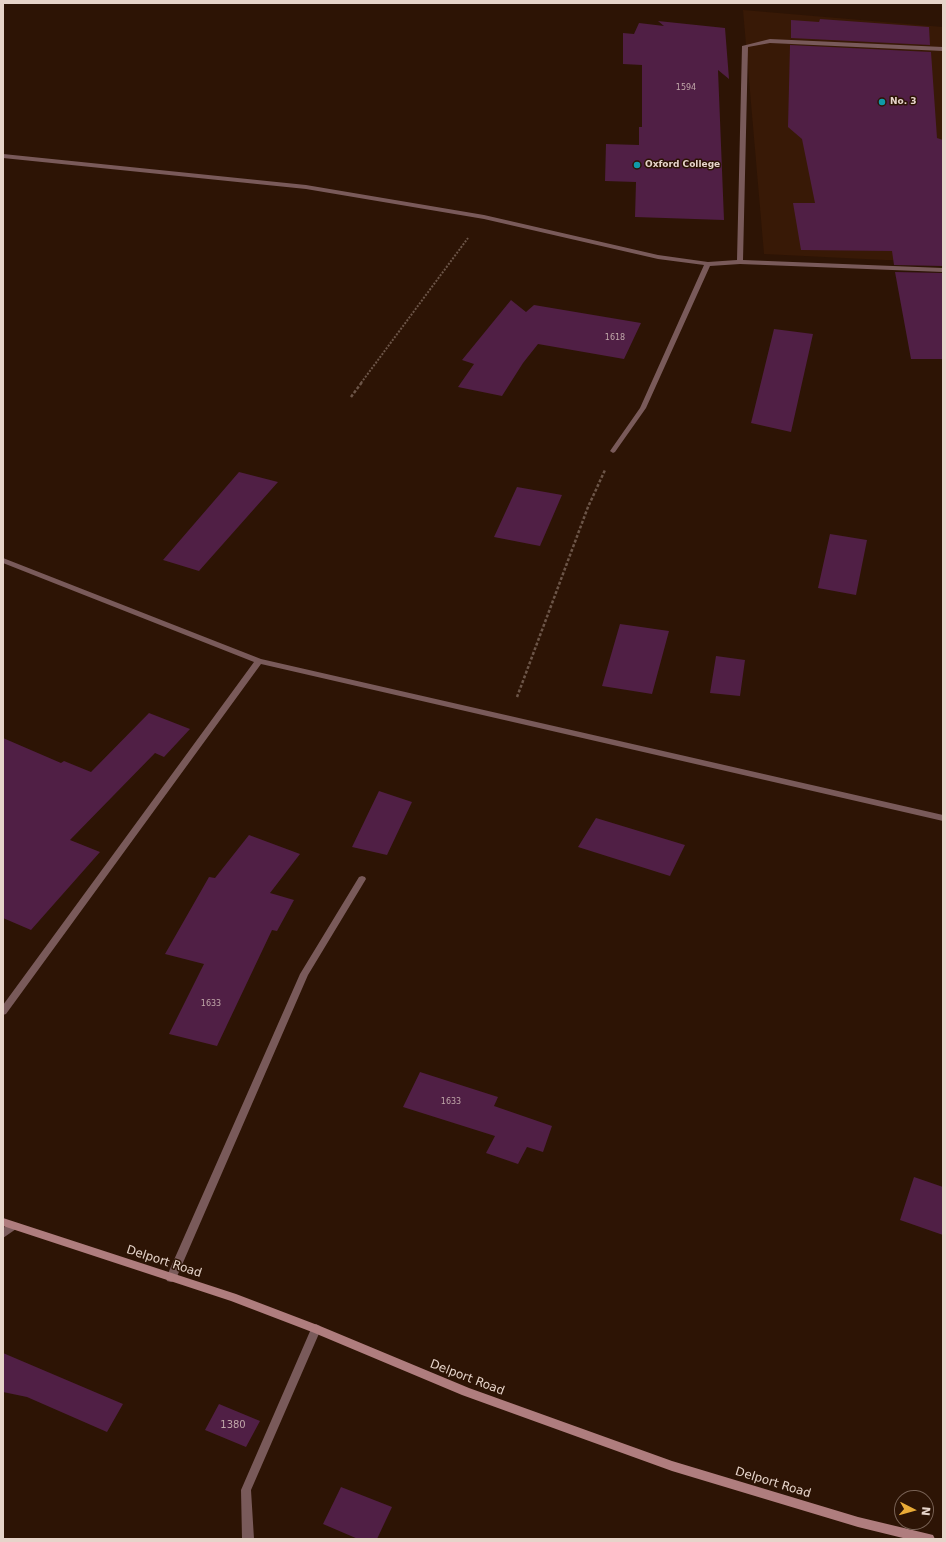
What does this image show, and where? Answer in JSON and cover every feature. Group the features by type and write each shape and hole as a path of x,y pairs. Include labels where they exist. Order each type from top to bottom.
{"street":[{"path":"740,262 745,46 770,41 943,49"},
{"path":"3,156 306,186 484,217 658,257 708,264 740,262 943,270"},
{"path":"613,451 643,408 708,264"},
{"path":"3,560 259,661 943,818"},
{"path":"3,1012 259,661"},
{"path":"171,1278 304,974 362,879"},
{"path":"3,1234 8,1224"},
{"name":"Delport Road","path":"8,1224 232,1298 316,1329 466,1392 672,1466 858,1522 929,1539"},
{"path":"248,1539 246,1490 316,1329"}],"path":[{"path":"351,397 484,217"},
{"path":"509,718 588,507 613,451"}],"shaded area":[{"path":"743,10 943,27 943,261 885,260 764,254"}],"building":[{"path":"820,19 929,27 930,45 791,38 791,20 819,22"},
{"path":"658,21 725,28 729,79 718,70 724,220 635,217 636,182 605,181 606,144 639,145 639,127 642,127 642,65 623,64 623,33 634,34 639,23 664,26"},
{"path":"790,45 931,52 937,138 943,140 943,266 894,265 892,251 801,250 793,203 815,203 802,139 788,127"},
{"path":"895,272 943,273 943,359 911,359"},
{"path":"511,300 526,312 534,305 641,323 624,359 538,344 523,363 502,396 458,387 474,364 462,360"},
{"path":"774,329 813,334 791,432 751,423"},
{"path":"239,472 278,482 199,571 163,560"},
{"path":"517,487 562,495 540,546 494,537"},
{"path":"830,534 867,540 856,595 818,588"},
{"path":"620,624 669,631 652,694 602,686"},
{"path":"716,656 745,660 740,696 710,693"},
{"path":"149,713 190,729 164,757 155,753 70,840 100,852 31,930 3,918 3,738 61,763 64,761 91,772"},
{"path":"379,791 412,802 387,855 352,847"},
{"path":"596,818 685,845 670,876 578,847"},
{"path":"249,835 300,854 270,893 294,900 277,931 272,930 217,1046 169,1034 204,964 165,954 209,877 215,878"},
{"path":"420,1072 498,1097 494,1106 552,1126 543,1152 527,1147 518,1164 486,1153 495,1136 403,1107"},
{"path":"914,1177 943,1187 943,1235 900,1220"},
{"path":"3,1353 123,1404 107,1432 27,1397 3,1392"},
{"path":"219,1404 260,1421 246,1447 205,1430"},
{"path":"341,1487 392,1507 377,1539 358,1539 323,1524"}],"place":[{"name":"No. 3","path":"882,102"},
{"name":"Oxford College","path":"637,165"}]}
